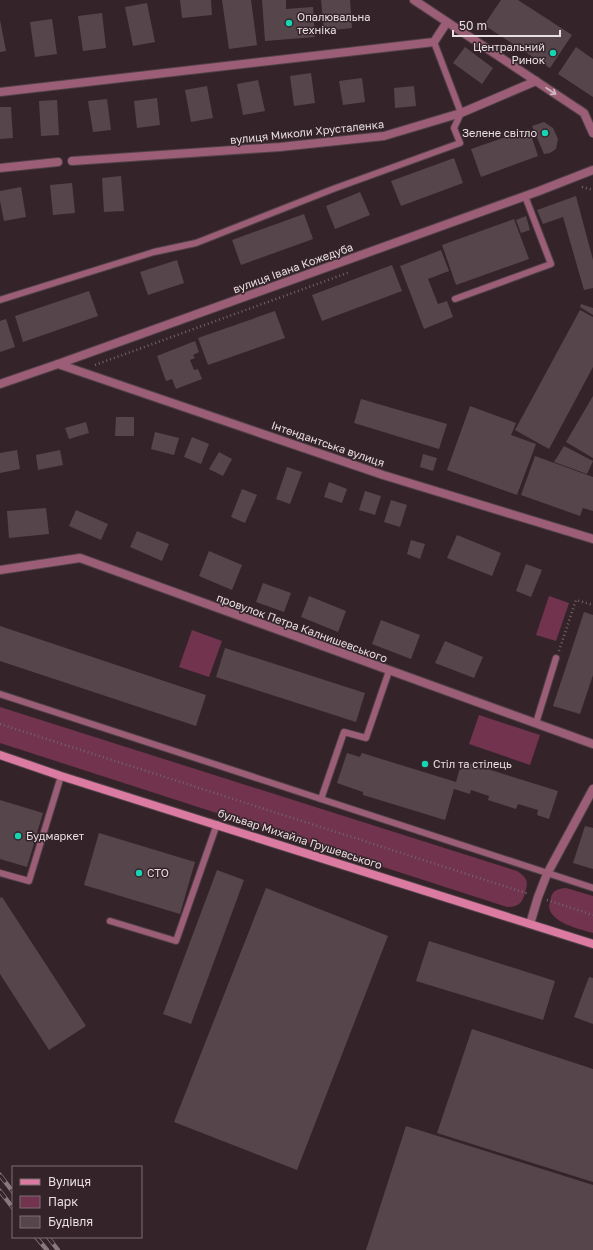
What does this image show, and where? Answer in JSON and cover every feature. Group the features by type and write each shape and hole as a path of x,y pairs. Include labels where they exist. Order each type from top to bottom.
{"main road":[{"name":"бульвар Михайла Грушевського","path":"0,755 61,776 217,824 593,944"}],"street":[{"path":"414,0 584,113 593,134"},
{"path":"0,92 434,42 447,22"},
{"name":"вулиця Миколи Хрусталенка","path":"72,161 280,147 384,136 461,113 536,81"},
{"path":"0,168 58,162"},
{"name":"вулиця Івана Кожедуба","path":"0,384 525,196 593,170"},
{"name":"Інтендантська вулиця","path":"58,364 383,475 593,539"},
{"name":"провулок Петра Калнишевського","path":"0,570 80,558 593,744"},
{"path":"530,924 547,874 589,804 593,789"}],"lane":[{"path":"0,300 154,252 196,243 333,189 460,143 454,128 461,113 434,42"},
{"path":"455,298 551,264 525,196"},
{"path":"536,723 556,658"},
{"path":"321,800 344,732 366,738 389,671"},
{"path":"0,694 593,888"},
{"path":"0,873 28,881 61,776"},
{"path":"110,921 176,941 217,824"}],"path":[{"path":"556,658 576,600 593,605"},
{"path":"0,724 593,915"}],"green space":[{"path":"549,596 569,603 556,641 536,635"},
{"path":"192,630 222,641 209,677 179,667"},
{"path":"0,707 517,871 524,876 527,882 524,896 519,904 507,907 0,743"},
{"path":"479,715 540,735 530,765 469,744"},
{"path":"566,888 593,896 593,933 560,921 554,917 551,912 549,906 553,892"}],"building":[{"path":"180,0 211,0 212,15 182,18"},
{"path":"222,0 251,0 257,45 229,49"},
{"name":"Опалювальна техніка","path":"262,0 286,0 286,9 313,7 315,37 265,41"},
{"path":"321,0 350,0 352,28 324,31"},
{"path":"501,0 518,0 572,35 550,68 484,25"},
{"path":"147,3 155,42 133,46 125,7"},
{"path":"102,13 106,48 83,51 78,16"},
{"path":"52,19 57,54 35,57 30,22"},
{"path":"0,20 6,51 0,52"},
{"path":"465,47 493,68 482,84 453,63"},
{"path":"576,47 593,59 593,97 558,74"},
{"path":"311,73 315,103 294,106 290,76"},
{"path":"362,78 365,102 343,105 339,81"},
{"path":"258,80 265,111 243,115 237,84"},
{"path":"207,86 213,118 191,122 185,90"},
{"path":"414,86 416,106 395,108 394,88"},
{"path":"157,98 160,125 137,128 134,101"},
{"path":"107,99 111,130 93,132 88,101"},
{"path":"57,100 59,135 41,136 39,101"},
{"path":"0,107 11,107 13,138 0,139"},
{"name":"Зелене світло","path":"544,122 553,128 558,139 556,149 550,153 544,154 532,126"},
{"path":"529,129 538,156 481,177 471,149"},
{"path":"454,158 463,183 401,206 391,181"},
{"path":"121,176 124,211 104,212 102,178"},
{"path":"72,183 75,213 53,215 50,185"},
{"path":"21,187 26,217 4,221 0,201 0,191"},
{"path":"360,192 370,215 335,229 326,206"},
{"path":"576,196 593,260 593,288 584,290 563,217 543,224 537,210"},
{"path":"304,214 313,239 241,265 232,240"},
{"path":"526,216 530,230 521,233 516,220"},
{"path":"514,219 529,259 456,285 442,245"},
{"path":"441,250 449,271 428,279 438,304 447,301 453,317 424,329 400,266"},
{"path":"177,260 184,283 148,295 140,272"},
{"path":"392,265 402,291 322,321 312,295"},
{"path":"89,291 98,316 23,342 15,316"},
{"path":"581,304 593,308 593,315 580,307"},
{"path":"580,310 593,317 593,367 549,449 515,430"},
{"path":"275,311 285,338 208,365 198,338"},
{"path":"6,319 15,347 0,352 0,321"},
{"path":"195,341 199,352 193,355 195,358 190,360 194,370 198,369 202,379 176,389 172,379 166,381 157,356"},
{"path":"593,396 593,458 566,442"},
{"path":"361,399 447,424 439,449 354,423"},
{"path":"470,406 516,423 511,435 536,444 517,495 447,470"},
{"path":"116,417 134,417 134,436 115,436"},
{"path":"86,422 89,433 69,439 65,428"},
{"path":"155,432 179,438 174,455 151,449"},
{"path":"192,437 209,444 201,464 184,457"},
{"path":"564,446 593,461 587,474 554,462"},
{"path":"17,450 20,469 0,473 0,453"},
{"path":"60,450 63,465 38,470 36,455"},
{"path":"219,452 232,459 223,476 209,469"},
{"path":"423,454 437,458 433,471 420,467"},
{"path":"535,456 593,477 593,511 583,508 580,516 521,495"},
{"path":"287,467 302,472 290,504 276,499"},
{"path":"329,482 347,489 342,503 324,497"},
{"path":"242,489 257,495 245,523 231,517"},
{"path":"365,491 381,496 375,515 359,510"},
{"path":"391,500 407,505 400,527 384,522"},
{"path":"46,508 49,534 9,538 7,511"},
{"path":"76,510 108,524 101,540 69,526"},
{"path":"137,531 169,544 162,561 130,547"},
{"path":"457,535 501,553 492,576 447,558"},
{"path":"411,540 425,544 420,559 407,554"},
{"path":"209,551 242,565 232,590 199,576"},
{"path":"526,564 542,570 531,597 516,591"},
{"path":"263,583 291,593 284,612 256,602"},
{"path":"309,596 346,611 338,632 301,617"},
{"path":"584,612 593,615 593,675 580,714 553,706"},
{"path":"381,620 420,635 411,659 372,644"},
{"path":"0,626 206,695 196,726 0,661"},
{"path":"445,641 483,657 474,678 435,663"},
{"path":"225,648 365,693 356,722 216,677"},
{"path":"347,753 360,757 362,753 456,782 462,761 558,791 549,819 537,815 538,810 518,804 516,809 488,800 489,796 471,790 470,794 454,789 445,820 363,795 363,792 337,783"},
{"name":"Будмаркет","path":"0,800 43,813 27,867 0,859"},
{"path":"585,826 593,828 593,869 573,863"},
{"name":"СТО","path":"99,833 195,862 180,914 84,885"},
{"path":"217,870 244,880 191,1024 163,1014"},
{"path":"266,888 388,936 297,1170 174,1122"},
{"path":"2,897 86,1026 49,1050 0,974 0,898"},
{"path":"429,941 555,981 543,1020 416,981"},
{"path":"589,977 593,978 593,1024 574,1017"},
{"path":"472,1029 593,1069 593,1182 437,1133"},
{"path":"406,1126 593,1185 593,1250 366,1250"}],"railway":[{"path":"0,1175 12,1191"},
{"path":"0,1191 12,1207"},
{"path":"37,1238 47,1250"},
{"path":"49,1238 58,1250"}],"place":[{"name":"Опалювальна техніка","path":"289,23"},
{"name":"Центральний Ринок","path":"553,53"},
{"name":"Зелене світло","path":"545,133"},
{"name":"Стіл та стілець","path":"425,764"},
{"name":"Будмаркет","path":"18,836"},
{"name":"СТО","path":"139,873"}]}
